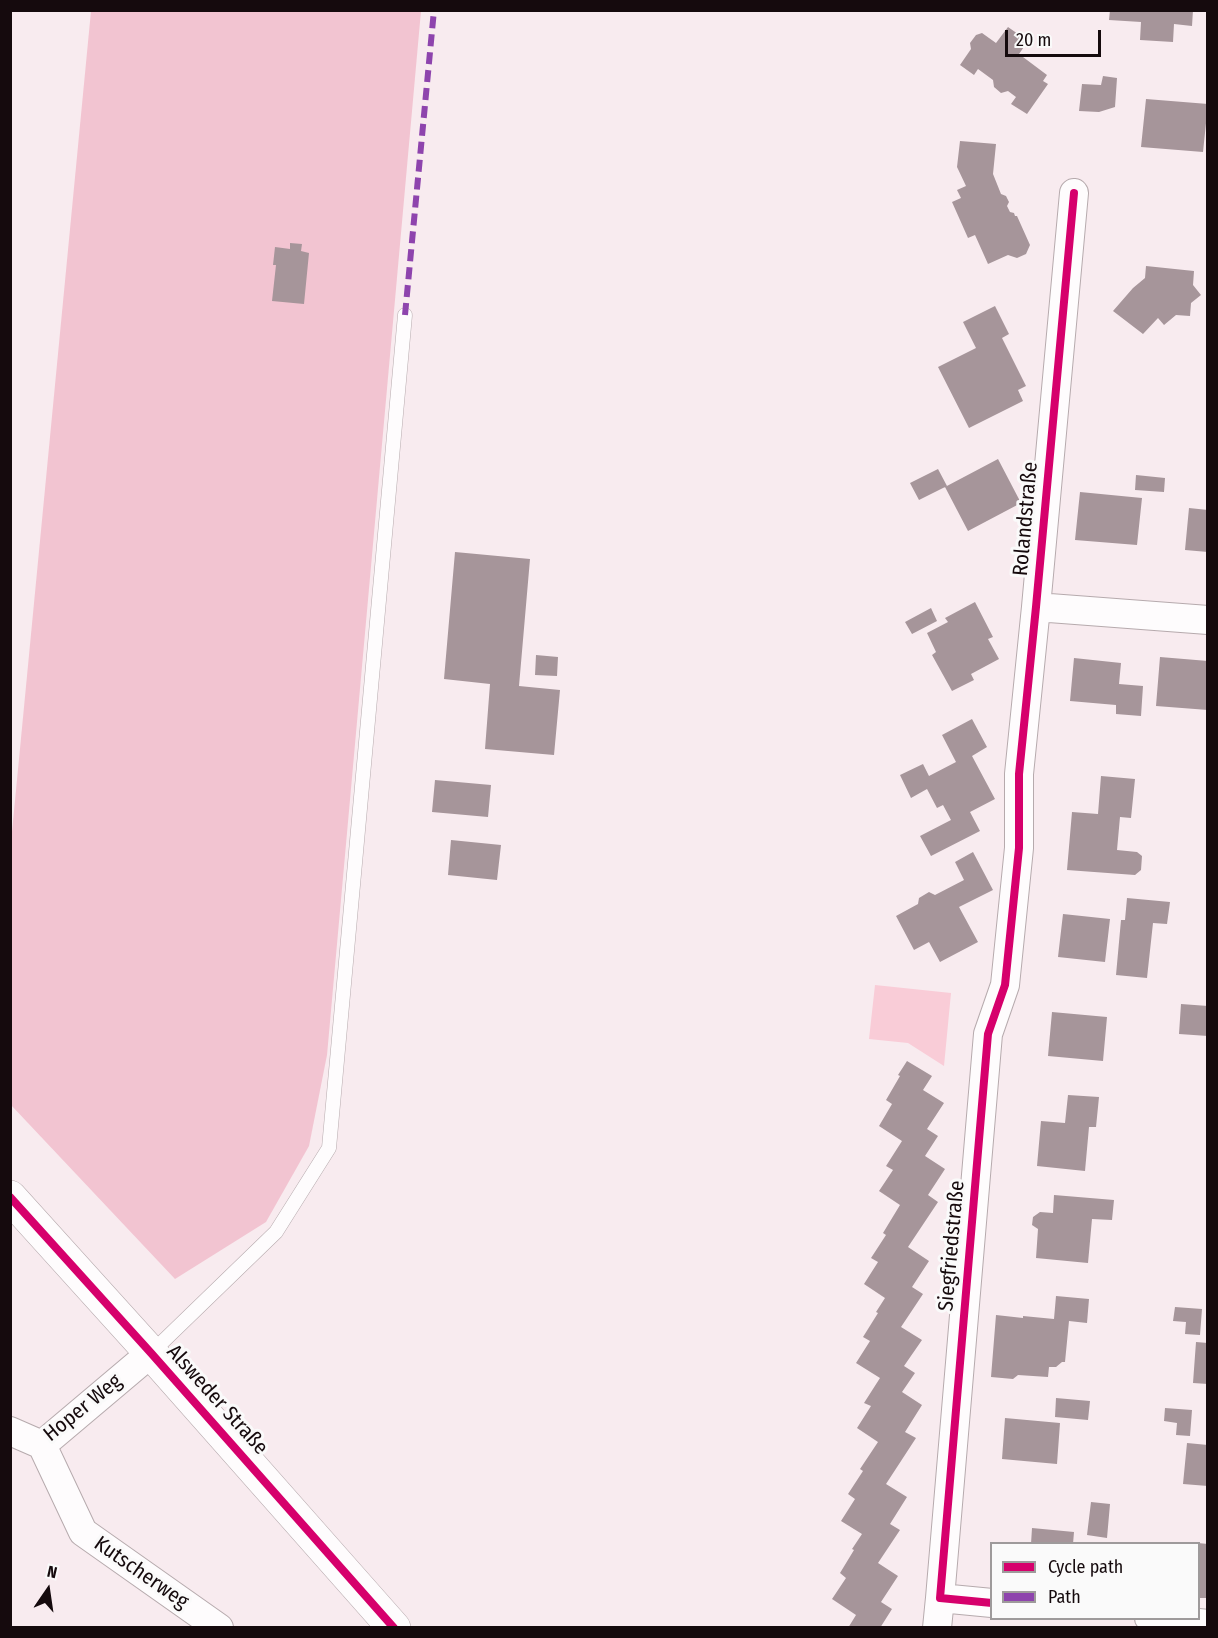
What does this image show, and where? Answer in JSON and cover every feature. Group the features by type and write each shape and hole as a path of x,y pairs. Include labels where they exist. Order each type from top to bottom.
{"street":[{"name":"Rolandstraße","path":"1019,848 1019,774 1074,193"},
{"name":"Rolandstraße","path":"1036,607 1208,620"},
{"name":"Siegfriedstraße","path":"937,1628 988,1034 1005,985 1019,848"},
{"name":"Alsweder Straße","path":"10,1197 394,1628"},
{"name":"Hoper Weg","path":"10,1431 42,1445 151,1353"},
{"name":"Kutscherweg","path":"42,1445 83,1533 219,1628"},
{"path":"940,1598 990,1603"},
{"path":"1169,1620 1208,1624"}],"lane":[{"path":"151,1353 276,1232 328,1148 405,315"}],"shaded area":[{"path":"91,11 421,11 327,1055 309,1146 266,1222 175,1279 11,1105 11,842"},
{"path":"875,985 951,993 944,1066 908,1043 869,1039"}],"building":[{"path":"1110,10 1193,10 1192,26 1174,24 1173,42 1140,40 1141,22 1109,20"},
{"path":"1008,27 1028,41 1019,54 1047,75 1043,81 1048,84 1027,114 1011,104 1016,97 1008,91 1001,93 994,87 993,80 978,69 974,75 960,65 971,49 970,43 976,35 982,33 996,43"},
{"path":"1103,76 1117,78 1115,107 1099,112 1079,111 1082,84 1101,85"},
{"path":"1146,99 1208,104 1203,152 1141,147"},
{"path":"960,141 996,144 993,174 1001,194 1006,196 1009,202 1007,206 1010,212 1017,216 1030,245 1026,254 1017,258 1008,255 988,264 975,235 968,238 952,202 961,198 957,190 966,186 957,167"},
{"path":"290,243 302,244 301,251 309,253 304,304 272,301 276,265 273,265 275,247 290,249"},
{"path":"1146,266 1194,271 1193,285 1201,295 1191,303 1190,316 1176,315 1164,325 1158,318 1143,334 1113,311 1145,278"},
{"path":"995,306 1009,334 1002,338 1026,386 1018,390 1023,401 969,428 938,367 976,348 963,322"},
{"path":"998,459 1021,503 968,531 945,487"},
{"path":"938,469 947,486 919,500 910,483"},
{"path":"1136,475 1165,478 1164,492 1135,490"},
{"path":"1080,492 1142,498 1137,545 1075,540"},
{"path":"1189,508 1208,510 1208,552 1185,550"},
{"path":"455,552 530,559 519,686 560,690 554,755 485,749 490,684 444,679"},
{"path":"975,602 993,637 988,639 999,659 971,674 974,680 952,691 932,655 936,652 927,633 948,622 945,618"},
{"path":"931,608 937,621 912,634 905,622"},
{"path":"536,655 558,657 557,676 535,675"},
{"path":"1160,657 1208,661 1208,710 1156,706"},
{"path":"1074,658 1121,663 1119,684 1143,686 1141,716 1116,714 1116,705 1070,701"},
{"path":"972,719 987,747 972,756 995,799 970,812 980,831 931,856 920,836 951,820 943,805 937,808 927,789 911,798 900,775 923,764 929,776 956,762 942,735"},
{"path":"1101,776 1135,779 1131,818 1120,817 1117,850 1137,852 1142,856 1141,870 1135,875 1067,870 1072,812 1098,814"},
{"path":"435,780 491,785 488,817 432,812"},
{"path":"451,840 501,845 497,880 448,875"},
{"path":"973,852 993,890 959,907 978,942 940,962 929,942 914,950 896,916 918,904 919,898 929,892 935,895 964,880 955,862"},
{"path":"1127,898 1170,902 1167,924 1153,923 1147,978 1116,975 1121,920 1125,920"},
{"path":"1063,914 1110,919 1105,962 1058,957"},
{"path":"1181,1004 1208,1006 1208,1036 1179,1034"},
{"path":"1052,1012 1107,1017 1103,1061 1048,1056"},
{"path":"907,1061 932,1076 923,1090 944,1103 927,1129 938,1136 925,1156 945,1169 928,1195 938,1202 908,1247 929,1261 912,1287 923,1294 901,1327 922,1340 904,1366 915,1373 902,1392 922,1405 905,1432 916,1438 886,1484 907,1497 890,1524 900,1530 878,1563 898,1576 881,1602 892,1609 880,1628 848,1628 856,1615 832,1599 846,1578 840,1573 862,1534 841,1521 855,1499 848,1494 863,1471 860,1469 878,1442 857,1428 871,1406 864,1403 880,1378 856,1363 870,1341 863,1337 885,1298 864,1284 878,1262 871,1258 886,1235 883,1233 900,1205 879,1191 893,1170 886,1166 902,1141 879,1126 892,1104 886,1100"},
{"path":"1068,1095 1099,1097 1096,1127 1089,1127 1085,1171 1037,1166 1041,1121 1065,1123"},
{"path":"1054,1195 1114,1200 1112,1220 1092,1219 1088,1263 1036,1258 1038,1229 1032,1225 1033,1217 1040,1212 1053,1213"},
{"path":"1056,1296 1089,1299 1087,1323 1069,1321 1065,1362 1056,1367 1049,1367 1048,1377 1018,1375 1013,1379 991,1377 996,1315 1054,1319"},
{"path":"1175,1307 1202,1309 1200,1335 1185,1334 1186,1322 1173,1321"},
{"path":"1196,1342 1208,1343 1208,1384 1193,1383"},
{"path":"1056,1398 1090,1401 1088,1420 1055,1417"},
{"path":"1165,1408 1192,1410 1190,1436 1176,1435 1177,1423 1164,1421"},
{"path":"1005,1418 1060,1423 1057,1464 1002,1459"},
{"path":"1187,1443 1208,1445 1208,1486 1183,1484"},
{"path":"1091,1502 1110,1504 1107,1538 1087,1535"},
{"path":"1032,1528 1074,1532 1073,1542 1031,1542"},
{"path":"1200,1543 1208,1544 1208,1598 1200,1598"}],"marked path":[{"path":"405,315 434,10"}],"cycle path":[{"path":"990,1603 940,1598 988,1034 1005,985 1019,848 1019,774 1074,193"},
{"path":"10,1197 394,1628"}]}
